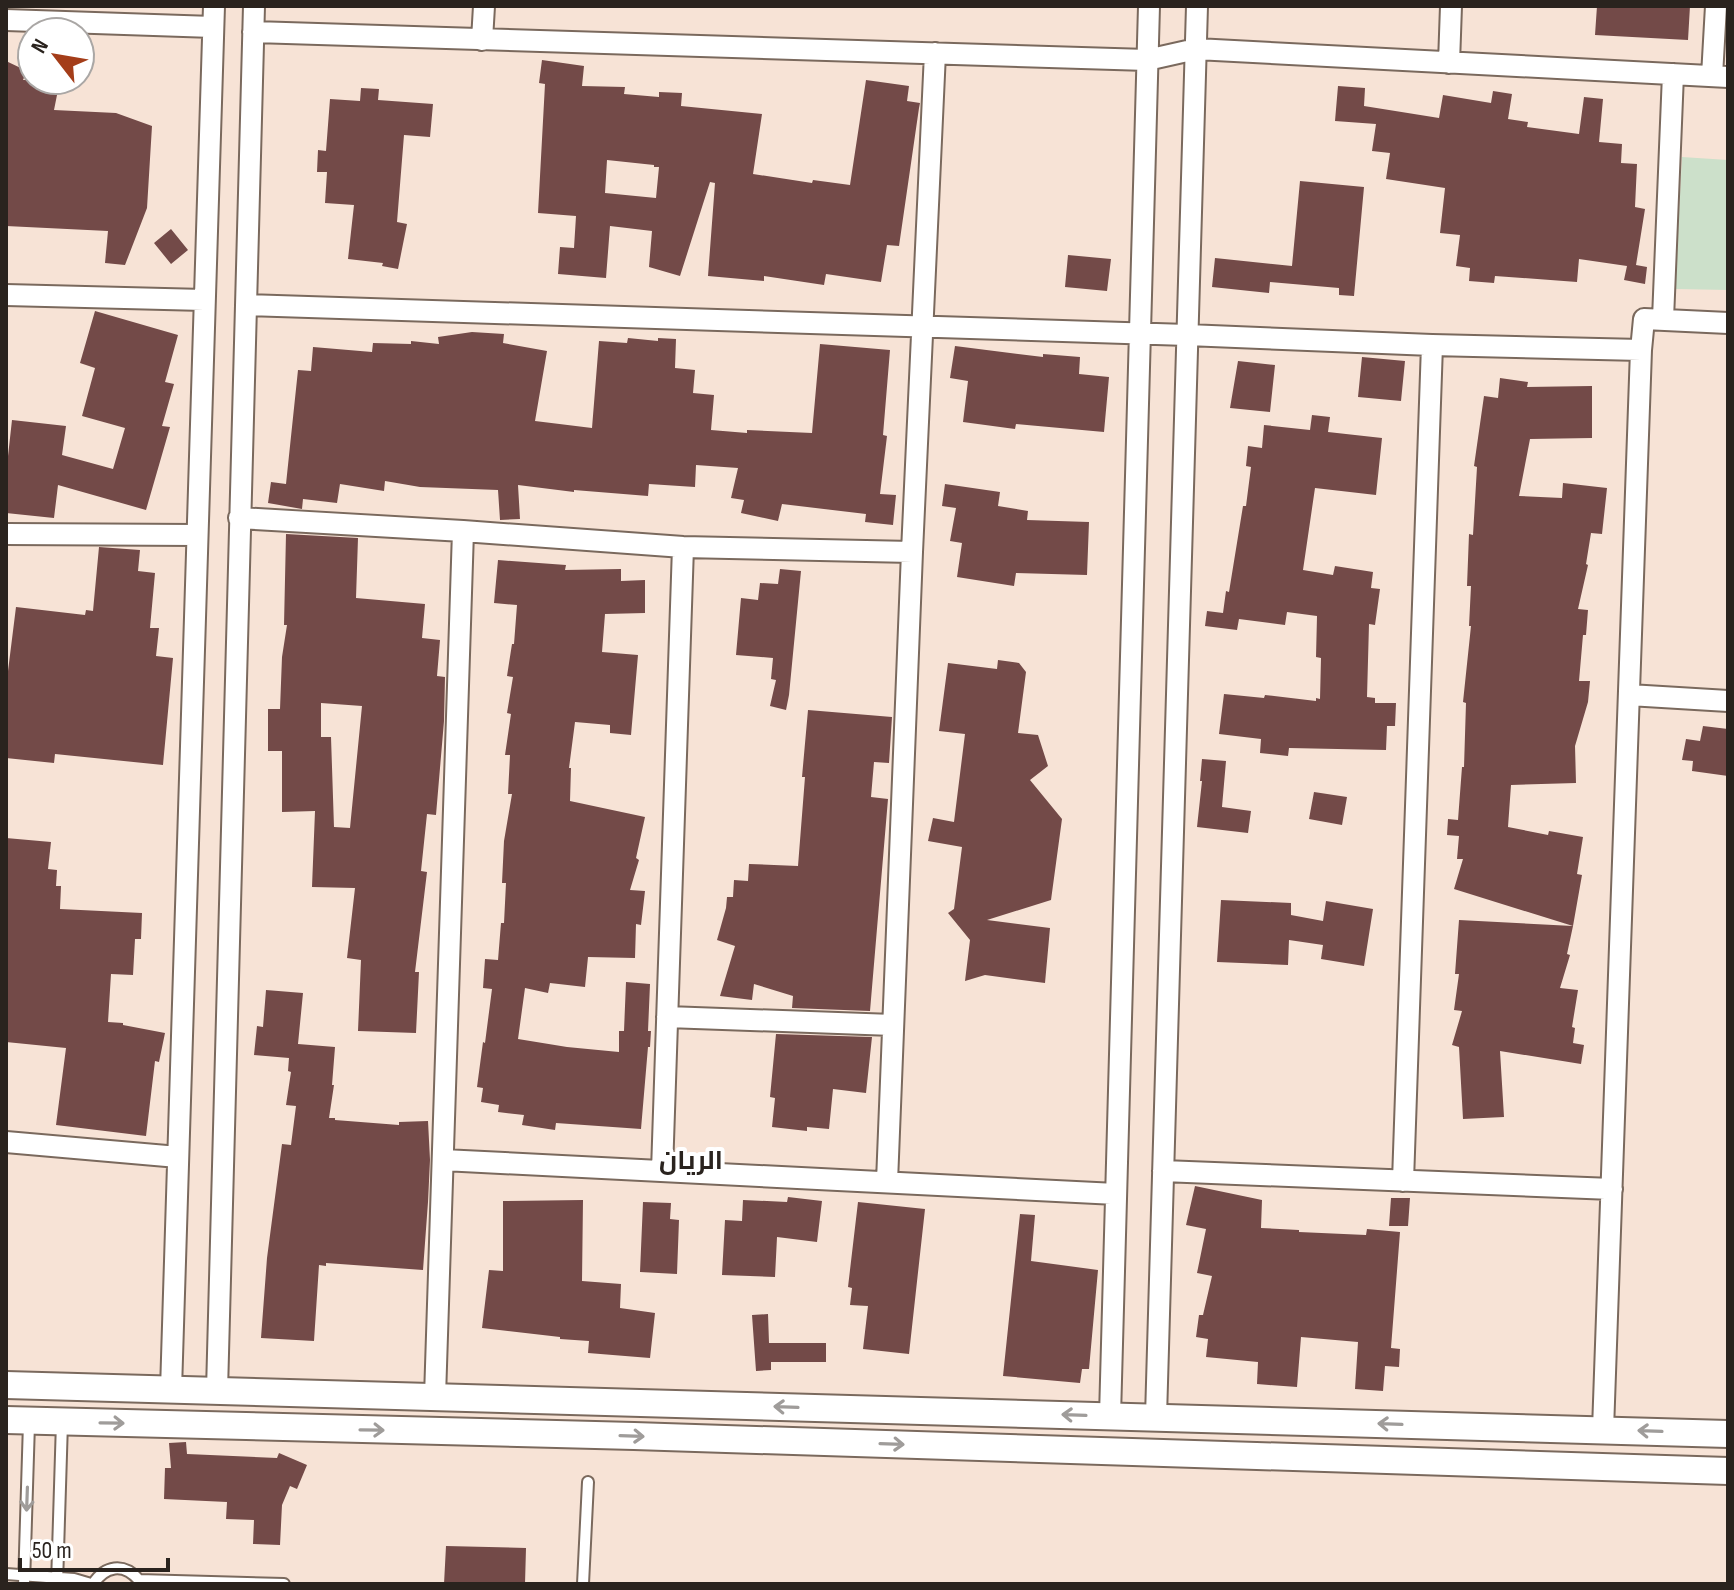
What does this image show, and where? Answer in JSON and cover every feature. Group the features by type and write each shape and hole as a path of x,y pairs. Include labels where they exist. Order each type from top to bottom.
{"street":[{"path":"171,1390 214,6"},
{"path":"217,1391 254,6"},
{"path":"482,40 484,6"},
{"path":"1110,1416 1149,6"},
{"path":"1156,1417 1197,6"},
{"path":"1449,63 1451,6"},
{"path":"253,32 1147,60 1196,49 1720,77 1716,6"},
{"path":"6,20 213,27"},
{"path":"887,1182 935,53"},
{"path":"1663,319 1673,74"},
{"path":"6,295 204,300"},
{"path":"246,305 1641,350"},
{"path":"1603,1430 1644,319 1728,323"},
{"path":"1403,1181 1432,345"},
{"path":"239,518 683,547 912,552"},
{"path":"435,1397 463,531"},
{"path":"6,534 197,535"},
{"path":"662,1171 683,547"},
{"path":"1629,695 1728,701"},
{"path":"667,1017 893,1025"},
{"path":"6,1142 178,1157"},
{"path":"443,1160 1116,1194"},
{"path":"1163,1171 1612,1189"},
{"path":"6,1385 1728,1434"},
{"path":"18,1421 650,1437 1728,1471"}],"lane":[{"path":"18,1421 24,1580"},
{"path":"57,1581 62,1422"},
{"path":"583,1584 588,1482"},
{"path":"6,1574 24,1580 74,1579 92,1584 98,1575 118,1568 128,1570 139,1580 284,1584"}],"green space":[{"path":"1682,157 1728,160 1728,290 1675,289"}],"building":[{"path":"1597,6 1690,6 1688,40 1595,35"},
{"path":"542,60 584,66 582,86 625,87 624,94 659,97 659,92 682,93 681,106 762,114 753,174 850,185 866,80 909,86 907,101 920,103 899,246 887,245 881,282 826,274 824,285 764,276 764,281 708,276 715,183 710,182 680,276 649,267 652,231 610,226 606,278 558,274 560,247 574,248 576,216 538,213 545,84 539,83","holes":["607,160 659,167 656,198 605,193"]},
{"path":"6,61 16,66 16,96 57,96 54,110 116,113 152,126 147,208 125,265 105,263 108,231 6,226"},
{"path":"1338,86 1365,88 1364,106 1439,118 1443,95 1491,103 1493,91 1512,94 1508,119 1528,122 1527,127 1579,134 1584,97 1603,99 1599,142 1622,144 1621,163 1637,164 1635,207 1645,209 1636,265 1647,267 1645,284 1624,280 1627,266 1579,259 1577,282 1495,276 1494,283 1469,281 1470,268 1456,266 1460,235 1440,233 1445,188 1386,179 1390,153 1372,151 1376,124 1335,121"},
{"path":"361,88 379,89 378,100 433,104 430,137 404,135 397,222 407,224 398,269 382,266 383,263 348,259 354,205 325,203 327,172 317,172 318,150 326,151 330,99 360,101"},
{"path":"1300,181 1364,187 1354,296 1339,295 1339,288 1270,282 1269,293 1212,287 1215,258 1292,266"},
{"path":"171,229 188,250 171,264 154,243"},
{"path":"1068,255 1111,259 1107,291 1065,287"},
{"path":"95,311 178,335 165,382 174,384 162,426 170,427 146,510 58,485 54,518 6,513 6,474 12,420 66,426 62,455 113,469 125,428 82,416 95,368 80,363"},
{"path":"472,332 504,334 503,343 547,351 535,421 592,428 599,341 627,343 628,338 676,339 675,368 695,370 693,393 714,395 711,430 747,433 747,430 812,433 820,344 890,350 883,435 887,436 880,494 896,495 893,525 865,522 866,514 782,504 778,521 741,513 744,500 731,498 738,468 696,465 695,487 649,484 648,496 518,485 520,519 500,520 498,490 420,487 385,481 384,491 340,484 337,503 303,499 302,509 268,503 271,482 286,484 298,370 311,371 313,347 372,352 373,343 411,344 411,341 439,344 438,337"},
{"path":"955,346 1043,357 1043,354 1080,357 1079,374 1109,377 1104,432 1016,424 1015,429 963,422 968,381 950,378"},
{"path":"1362,357 1405,361 1401,401 1358,397"},
{"path":"1238,361 1275,365 1270,412 1230,408"},
{"path":"1500,378 1528,382 1527,387 1592,386 1592,438 1530,439 1519,496 1562,498 1563,483 1607,488 1602,534 1591,533 1588,565 1578,609 1588,610 1579,681 1590,681 1588,702 1575,746 1576,783 1511,785 1508,827 1548,835 1549,831 1583,837 1577,874 1582,875 1573,926 1454,889 1463,859 1457,859 1459,836 1447,835 1448,819 1458,820 1464,767 1466,703 1463,702 1471,626 1471,586 1467,586 1477,467 1474,466 1484,396 1498,398"},
{"path":"1312,415 1330,417 1328,432 1382,438 1376,495 1315,488 1303,570 1333,575 1335,566 1373,572 1371,588 1380,589 1375,625 1369,624 1367,697 1375,698 1375,703 1396,703 1395,726 1387,726 1386,750 1289,748 1288,756 1260,753 1261,739 1219,734 1224,694 1320,699 1321,658 1316,657 1317,616 1287,612 1285,625 1239,619 1237,630 1205,626 1207,611 1223,613 1226,591 1229,592 1243,506 1246,506 1251,467 1246,466 1248,446 1262,448 1264,425 1310,430"},
{"path":"945,484 1000,492 998,506 1028,511 1027,520 1089,522 1087,575 1016,573 1014,586 957,577 962,543 950,541 956,508 942,506"},
{"path":"286,534 358,538 356,598 425,604 422,638 440,640 437,676 445,677 444,721 436,815 427,814 421,871 427,872 415,972 419,972 416,1033 358,1031 361,960 347,958 355,888 312,887 315,811 282,812 282,751 268,751 268,709 280,709 287,625 284,625","holes":["321,703 362,706 350,828 334,827 331,737 321,737"]},
{"path":"99,547 140,550 138,571 155,573 150,628 159,628 156,656 173,658 163,765 55,754 54,763 6,758 6,687 16,607 85,615 86,610 93,611"},
{"path":"498,560 566,565 565,570 621,569 621,581 645,580 645,613 605,614 602,652 638,655 631,735 610,733 610,725 575,722 569,768 570,801 645,817 636,858 639,860 630,890 645,891 641,925 636,924 635,958 588,957 585,987 550,983 548,993 525,988 518,1039 619,1052 619,1031 624,1031 626,982 650,984 648,1031 651,1031 641,1129 556,1123 555,1130 522,1125 524,1115 498,1112 499,1105 481,1102 483,1088 477,1087 492,989 483,988 485,959 498,960 501,923 504,923 504,841 512,794 508,794 510,755 505,755 513,677 507,676 514,644 517,605 494,603"},
{"path":"780,569 801,571 786,710 770,706 776,680 771,679 773,658 736,655 741,598 758,600 760,583 778,584"},
{"path":"998,660 1019,663 1026,672 1018,733 1038,735 1048,766 1030,780 1062,819 1051,900 987,920 1050,928 1045,983 985,975 965,981 970,940 948,913 954,909 962,847 928,841 933,818 954,822 965,734 939,731 948,663 997,669"},
{"path":"808,710 892,717 889,763 874,762 871,797 888,799 870,1011 792,1008 793,996 754,984 752,1000 720,996 735,946 717,940 727,897 733,897 734,880 748,881 749,864 798,866"},
{"path":"1703,726 1728,729 1728,776 1692,771 1693,761 1682,760 1686,739 1700,741"},
{"path":"1202,759 1226,761 1222,807 1251,811 1248,833 1197,827"},
{"path":"1314,792 1347,797 1342,825 1309,819"},
{"path":"6,838 51,842 48,869 57,870 56,886 61,886 60,909 142,913 141,939 135,939 133,975 111,974 108,1022 165,1033 159,1062 155,1061 146,1136 56,1125 66,1048 6,1042"},
{"path":"1221,900 1291,903 1291,915 1323,921 1326,901 1373,909 1364,966 1321,959 1323,945 1289,940 1288,965 1217,962"},
{"path":"1459,920 1573,926 1567,954 1570,955 1560,988 1578,990 1572,1027 1575,1028 1573,1043 1584,1045 1581,1064 1500,1051 1504,1117 1463,1119 1459,1047 1452,1045 1462,1011 1454,1010 1459,974 1455,974"},
{"path":"266,990 303,993 298,1044 335,1047 329,1118 399,1125 399,1122 428,1121 430,1160 423,1270 319,1265 314,1341 261,1338 267,1258 282,1144 291,1145 296,1106 286,1105 291,1072 288,1071 289,1058 254,1055 257,1026 263,1027"},
{"path":"776,1034 872,1037 866,1093 833,1089 829,1129 807,1127 807,1131 772,1127 775,1098 770,1097"},
{"path":"1195,1186 1262,1200 1261,1228 1366,1235 1367,1229 1400,1232 1391,1348 1400,1349 1399,1367 1385,1366 1383,1391 1355,1389 1358,1342 1301,1337 1297,1387 1257,1384 1258,1362 1206,1357 1208,1339 1196,1337 1199,1315 1203,1315 1212,1276 1197,1273 1206,1229 1186,1225"},
{"path":"788,1197 822,1201 817,1242 777,1237 775,1277 722,1275 725,1220 742,1221 743,1200 787,1202"},
{"path":"1391,1198 1410,1198 1408,1226 1389,1226"},
{"path":"583,1200 582,1281 621,1284 620,1308 655,1313 650,1358 588,1353 589,1341 482,1328 489,1270 503,1271 503,1201"},
{"path":"643,1202 671,1203 670,1219 679,1220 677,1274 640,1272"},
{"path":"858,1202 925,1209 909,1354 863,1349 868,1306 850,1305 852,1288 848,1287"},
{"path":"1020,1214 1035,1215 1031,1261 1098,1270 1089,1369 1082,1369 1080,1383 1003,1376"},
{"path":"768,1314 769,1343 826,1343 826,1362 771,1362 771,1370 756,1371 752,1315"},
{"path":"186,1442 187,1454 277,1458 279,1453 307,1465 297,1489 290,1486 282,1505 280,1545 253,1544 254,1520 226,1519 227,1502 164,1499 165,1468 171,1468 169,1443"},
{"path":"446,1546 526,1548 525,1584 444,1584"}],"district":[{"name":"الريان","path":"691,1161"}]}
